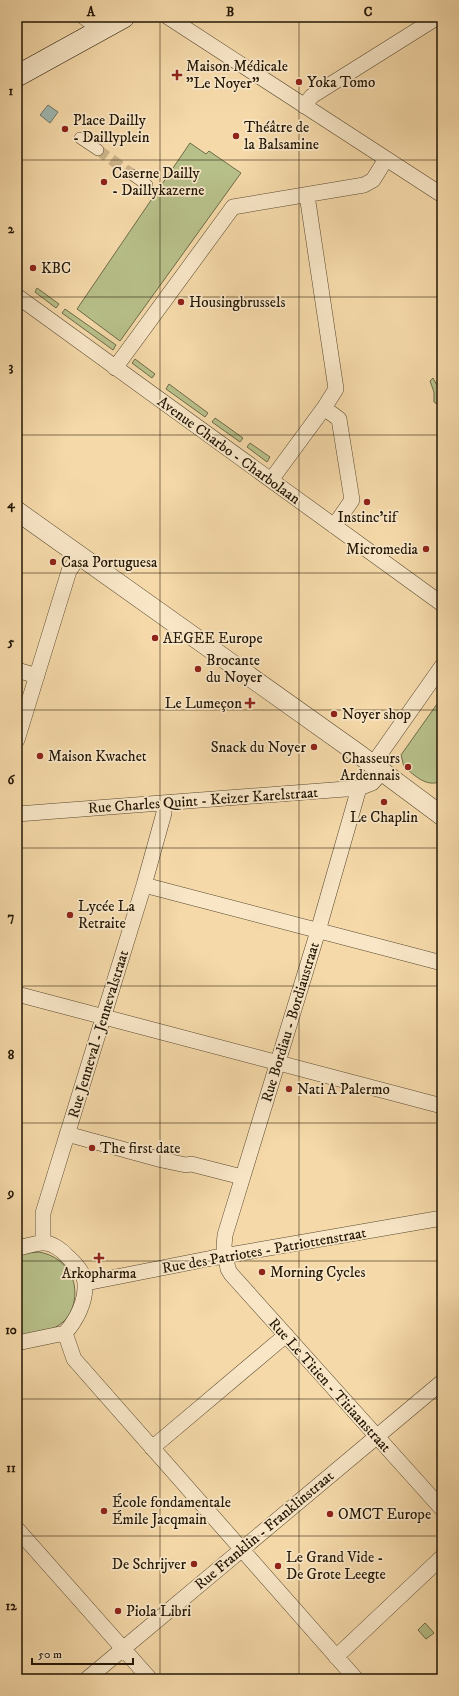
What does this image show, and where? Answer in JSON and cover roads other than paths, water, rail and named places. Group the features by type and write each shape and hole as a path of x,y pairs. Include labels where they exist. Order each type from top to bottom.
{"main road":[{"path":"17,76 124,17"}],"street":[{"path":"84,17 101,30"},
{"path":"168,17 442,195"},
{"path":"304,106 312,96 438,17"},
{"path":"80,138 98,150"},
{"path":"115,368 233,207 369,183 376,176 386,159"},
{"path":"133,175 147,185"},
{"path":"271,480 324,408 335,392 337,385 307,195"},
{"name":"Avenue Charbo - Charbolaan","path":"17,296 442,604"},
{"path":"324,408 339,419 352,500 334,526"},
{"path":"17,511 378,768 442,816"},
{"path":"17,740 69,571 80,555"},
{"name":"Rue Charles Quint - Keizer Karelstraat","path":"17,814 359,788 372,783 378,768 442,666"},
{"path":"17,670 37,676"},
{"name":"Rue Bordiau - Bordiaustraat","path":"226,1256 224,1246 225,1235 318,931 359,788"},
{"name":"Rue Jenneval - Jennevalstraat","path":"43,1242 43,1213 144,884 164,813 164,803"},
{"path":"144,884 442,963"},
{"path":"17,994 442,1106"},
{"path":"68,1134 162,1160 186,1165 191,1164 242,1177"},
{"name":"Rue des Patriotes - Patriottenstraat","path":"86,1283 226,1256 442,1218"},
{"path":"17,1248 43,1242 56,1247 79,1268 86,1283 84,1298 77,1318 65,1333 17,1343"},
{"name":"Rue Le Titien - Titiaanstraat","path":"226,1256 228,1268 231,1274 442,1509"},
{"path":"65,1333 74,1359 356,1679"},
{"path":"152,1448 286,1335"},
{"name":"Rue Franklin - Franklinstraat","path":"87,1679 442,1382"},
{"path":"17,1529 150,1679"},
{"path":"336,1657 442,1558"}],"water":[{"path":"48,105 58,112 50,123 40,115"}],"tunnel":[{"path":"98,150 133,175"}],"place":[{"name":"Maison Médicale \"Le Noyer\"","path":"177,75"},
{"name":"Yoka Tomo","path":"299,82"},
{"name":"Place Dailly - Daillyplein","path":"65,129"},
{"name":"Théâtre de la Balsamine","path":"236,136"},
{"name":"Caserne Dailly - Daillykazerne","path":"104,182"},
{"name":"KBC","path":"33,268"},
{"name":"Housingbrussels","path":"181,302"},
{"name":"Instinc'tif","path":"367,502"},
{"name":"Micromedia","path":"426,549"},
{"name":"Casa Portuguesa","path":"53,562"},
{"name":"AEGEE Europe","path":"155,638"},
{"name":"Brocante du Noyer","path":"198,669"},
{"name":"Le Lumeçon","path":"250,703"},
{"name":"Noyer shop","path":"334,714"},
{"name":"Snack du Noyer","path":"314,747"},
{"name":"Maison Kwachet","path":"40,756"},
{"name":"Chasseurs Ardennais","path":"408,767"},
{"name":"Le Chaplin","path":"384,802"},
{"name":"Lycée La Retraite","path":"70,915"},
{"name":"Nati A Palermo","path":"289,1089"},
{"name":"The first date","path":"92,1148"},
{"name":"Arkopharma","path":"99,1258"},
{"name":"Morning Cycles","path":"262,1272"},
{"name":"École fondamentale Émile Jacqmain","path":"104,1511"},
{"name":"OMCT Europe","path":"330,1514"},
{"name":"De Schrijver","path":"194,1564"},
{"name":"Le Grand Vide - De Grote Leegte","path":"278,1566"},
{"name":"Piola Libri","path":"118,1611"}]}
